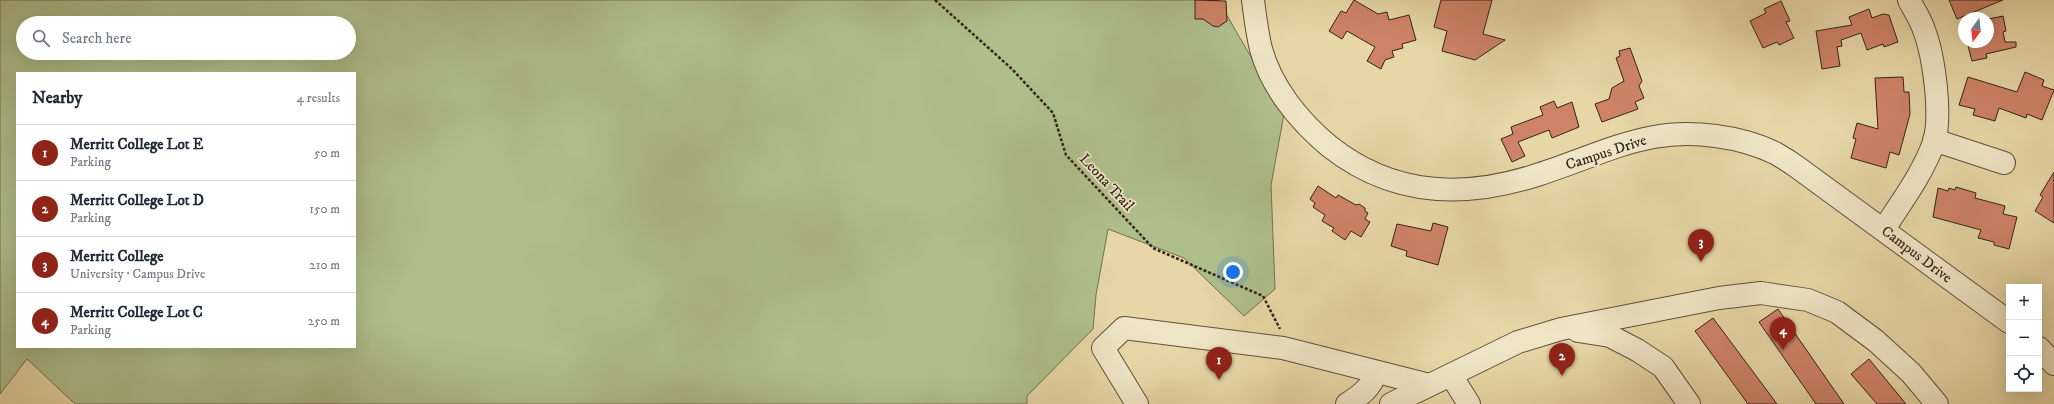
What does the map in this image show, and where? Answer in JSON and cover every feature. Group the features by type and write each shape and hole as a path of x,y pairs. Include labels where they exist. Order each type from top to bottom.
{"street":[{"name":"Campus Drive","path":"1253,0 1261,50 1274,80 1291,107 1312,132 1338,153 1373,173 1406,184 1436,190 1474,190 1510,183 1626,144 1655,136 1688,134 1717,136 1745,142 1774,153 1818,181 2006,320"},
{"path":"1884,229 1921,171 1934,140 1937,108 1935,74 1924,30 1909,0"},
{"path":"1934,140 2004,163"},
{"path":"1391,404 1518,342 1562,328 1719,298 1761,293 1792,296 1808,300 1836,312 1876,341 1911,373 1937,404"},
{"path":"1137,404 1104,348 1124,328 1282,348 1429,385"},
{"path":"1562,328 1610,336 1637,350 1663,367 1689,404"},
{"path":"2042,351 2054,364"},
{"path":"1347,404 1362,394 1374,379 1376,372"},
{"path":"1451,375 1469,404"}],"path":[{"name":"Leona Trail","path":"935,0 1012,69 1053,113 1066,155 1153,248 1262,296 1280,329 1282,348"}],"green space":[{"path":"0,0 1218,0 1284,114 1271,185 1275,289 1244,316 1184,258 1108,229 1096,295 1093,329 1027,396 1027,404 75,404 27,359 0,394"}],"building":[{"path":"1195,0 1226,1 1227,21 1218,27 1213,26 1203,19 1195,19"},
{"path":"1354,0 1378,14 1387,12 1389,20 1409,15 1416,40 1402,44 1403,48 1392,51 1394,57 1385,60 1381,69 1367,61 1375,47 1347,31 1342,39 1329,31 1341,11 1346,13"},
{"path":"1441,0 1492,0 1483,34 1505,40 1475,60 1442,51 1447,31 1434,27"},
{"path":"1949,0 2003,0 1974,12 1958,12 1957,19"},
{"path":"1781,1 1790,21 1786,22 1794,38 1779,45 1777,42 1763,48 1750,21 1766,13 1764,9"},
{"path":"1869,9 1872,18 1883,14 1889,15 1898,42 1884,47 1883,44 1867,50 1861,33 1841,40 1842,46 1837,47 1840,66 1822,69 1816,31 1852,25 1849,17"},
{"path":"2003,16 2006,31 2003,32 2005,42 2016,42 2016,47 1986,54 1987,58 1972,61 1969,48 1994,48 1994,18"},
{"path":"1630,48 1642,81 1639,86 1644,98 1635,102 1638,109 1602,122 1595,104 1609,99 1612,88 1624,81 1616,58 1620,56 1619,51"},
{"path":"2025,72 2044,80 2042,86 2054,90 2042,120 2027,114 2026,118 1999,108 1995,121 1973,115 1975,109 1959,105 1968,77 2017,92"},
{"path":"1903,77 1904,92 1909,92 1910,114 1899,155 1890,152 1886,168 1851,158 1856,139 1853,138 1857,123 1878,129 1875,78"},
{"path":"1554,101 1557,108 1572,102 1579,127 1552,138 1549,130 1518,142 1525,156 1512,162 1501,139 1513,134 1511,127 1543,115 1540,107"},
{"path":"2054,172 2054,223 2035,211 2043,197 2040,195"},
{"path":"1318,186 1336,198 1338,195 1356,205 1359,204 1365,208 1365,211 1368,213 1365,219 1370,222 1361,237 1351,231 1345,240 1332,231 1334,228 1322,221 1325,215 1313,207 1315,203 1310,199"},
{"path":"1956,187 1976,193 1975,198 2005,206 2003,214 2017,217 2009,249 1994,245 1994,242 1978,238 1981,230 1933,217 1938,188 1948,191 1949,188 1955,190"},
{"path":"1433,223 1448,227 1438,265 1406,256 1407,251 1391,246 1397,224 1431,231"},
{"path":"1778,309 1844,404 1816,404 1759,322"},
{"path":"1713,318 1777,404 1748,404 1695,331"},
{"path":"1869,359 1906,404 1877,404 1851,374"}],"place":[{"name":"Merritt College","path":"1701,262"},
{"name":"Merritt College Lot C","path":"1783,350"},
{"name":"Merritt College Lot D","path":"1562,376"},
{"name":"Merritt College Lot E","path":"1219,380"}]}
